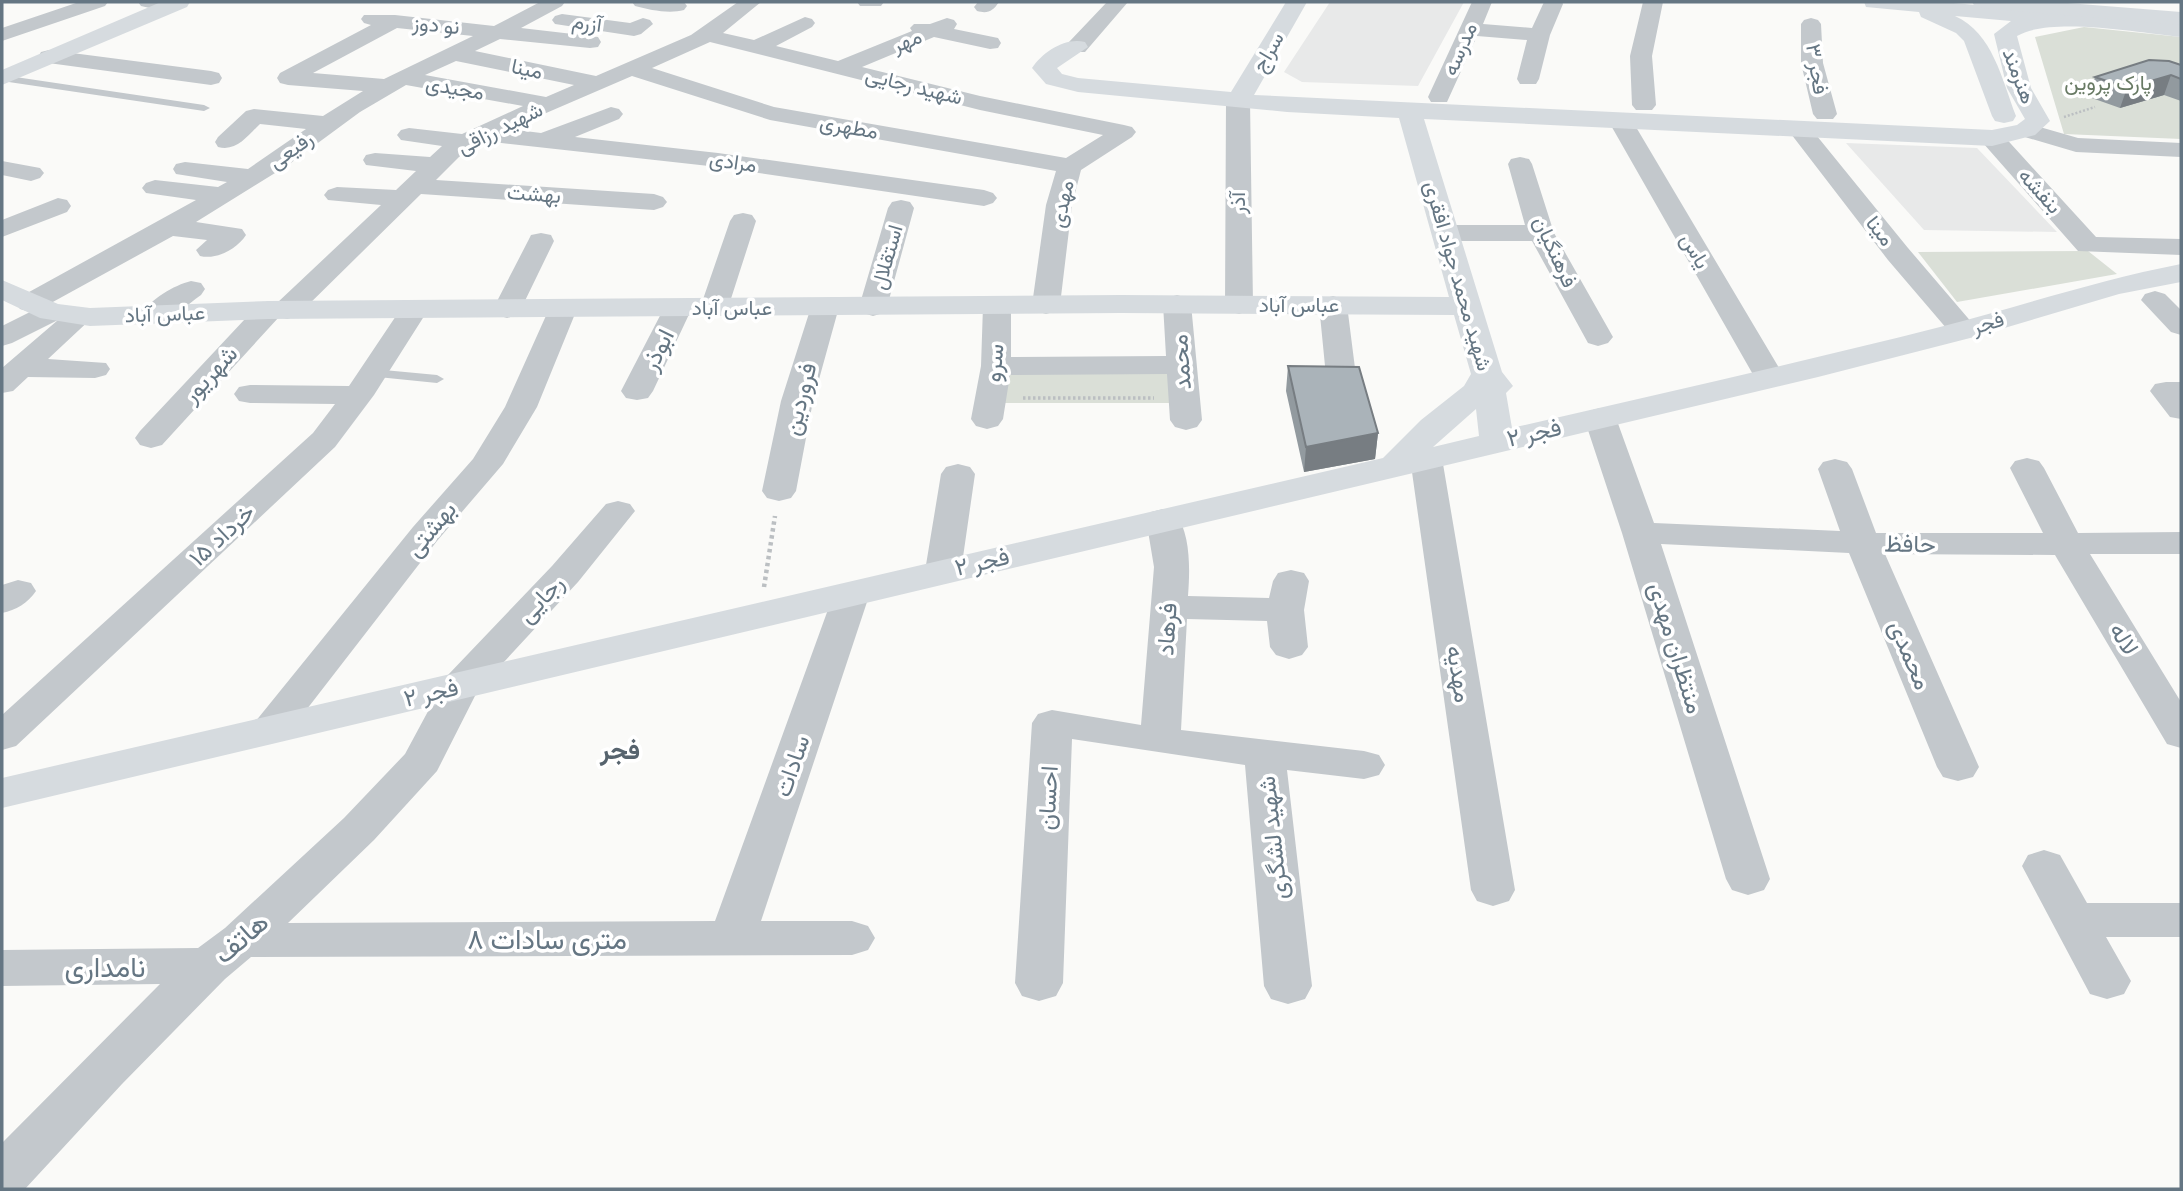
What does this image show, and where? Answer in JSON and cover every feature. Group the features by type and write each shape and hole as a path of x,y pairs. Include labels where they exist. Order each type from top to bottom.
{"street":[{"path":"2,18 48,2"},
{"path":"2,35 98,2"},
{"path":"148,2 155,2"},
{"path":"2,68 155,2"},
{"path":"2,78 178,2"},
{"name":"رفیعی","path":"50,310 167,227 251,177 327,124 395,82 456,54 555,2"},
{"path":"642,2 677,6"},
{"name":"شهید رزاقی","path":"278,310 435,165 473,138 706,35 751,2"},
{"path":"867,2 874,2"},
{"path":"1118,2 1077,47 1049,61 1044,68 1048,75 1078,85 1242,95 1410,111 1992,138 2026,130"},
{"name":"سراج","path":"1242,95 1296,2"},
{"name":"مدرسه","path":"1439,97 1482,2"},
{"path":"1644,105 1641,56 1653,2"},
{"path":"1874,2 2181,30"},
{"path":"1983,2 2160,9 2181,6"},
{"path":"2124,2 2181,6"},
{"path":"1528,79 1539,35 1553,4"},
{"name":"هنرمند","path":"1912,5 1964,28 1974,38 2005,119 2026,130 2038,121 2020,88 2005,34 2022,24 2075,20"},
{"path":"2160,9 2181,22"},
{"name":"آزرم","path":"530,16 634,30 643,24"},
{"name":"نو دوز","path":"371,19 590,42"},
{"name":"مجیدی","path":"395,21 288,78 395,82 549,104"},
{"path":"756,48 805,23"},
{"name":"مهر","path":"900,24 940,27"},
{"name":"فجر ۳","path":"1811,24 1812,63 1825,114"},
{"path":"940,27 998,40 965,55"},
{"name":"مهر","path":"841,68 940,27"},
{"path":"1469,29 1539,35"},
{"name":"شهید رجایی","path":"706,35 980,103 1124,132"},
{"path":"1974,38 2005,41"},
{"name":"مینا","path":"456,54 599,83"},
{"path":"50,57 211,78"},
{"name":"مطهری","path":"632,69 770,113 1070,166"},
{"path":"1242,95 1439,97 1985,123 2026,130 2076,145 2179,152"},
{"name":"آذر","path":"1239,304 1242,95"},
{"name":"شهید محمد جواد افقری","path":"1410,111 1487,374 1497,442"},
{"path":"546,140 611,114"},
{"path":"227,142 254,116 327,124"},
{"name":"یاس","path":"1621,122 1770,378"},
{"name":"مینا","path":"1800,130 1898,254 1963,330"},
{"name":"مهدی","path":"1046,305 1059,205 1070,166 1124,132"},
{"name":"مرادی","path":"409,135 546,140 719,160 984,198"},
{"name":"بنفشه","path":"1992,138 2088,245 2181,247"},
{"path":"375,160 435,165"},
{"name":"فرهنگیان","path":"1520,164 1541,233 1598,337"},
{"path":"2,169 31,173"},
{"path":"185,169 251,177"},
{"path":"155,188 220,195"},
{"name":"بهشت","path":"337,195 408,192 654,202"},
{"name":"استقلال","path":"873,307 901,208"},
{"path":"2,229 54,218 2,251"},
{"path":"713,308 743,220"},
{"path":"167,227 233,235 210,250"},
{"path":"1447,233 1541,233"},
{"path":"507,309 541,241"},
{"name":"فجر","path":"1963,330 2114,286 2181,273"},
{"name":"عباس آباد","path":"2,289 50,310 155,314 278,310 1177,304 1469,306"},
{"path":"155,314 191,289"},
{"path":"2168,298 2181,326"},
{"name":"فجر","path":"1963,330 2168,298"},
{"name":"محمد","path":"1177,304 1185,409"},
{"path":"1333,305 1341,376"},
{"name":"سرو","path":"989,408 996,366 997,306"},
{"name":"فروردین","path":"779,491 797,401 825,307"},
{"name":"ابوذر","path":"637,391 678,308"},
{"name":"بهشتی","path":"269,731 425,534 486,464 521,407 563,309"},
{"path":"2,316 50,310"},
{"path":"2,337 50,310"},
{"path":"11,376 50,310"},
{"name":"شهریور","path":"151,438 278,310"},
{"name":"۱۵ خرداد","path":"2,737 324,440 366,384 414,310"},
{"name":"فجر ۲","path":"2,793 1163,519 1326,475 1497,442 1963,330"},
{"path":"996,366 1182,365"},
{"path":"11,376 95,369"},
{"path":"1390,461 1478,392 1487,374 1509,402 1524,412 1540,416 1600,418"},
{"path":"250,394 366,384"},
{"path":"2181,391 2166,391 2181,410"},
{"name":"منتظران مهدی","path":"1600,418 1640,533 1748,879"},
{"name":"مهدیه","path":"1390,461 1493,890"},
{"path":"2027,468 2066,544"},
{"name":"محمدی","path":"1835,470 1958,767"},
{"path":"943,571 958,474"},
{"name":"رجایی","path":"461,685 565,574 618,511"},
{"name":"فرهاد","path":"1160,741 1171,567 1163,519"},
{"name":"حافظ","path":"1640,533 1863,542 2181,542"},
{"name":"لاله","path":"2066,544 2181,735"},
{"name":"سادات","path":"732,938 852,593"},
{"path":"1169,607 1288,596 1289,647"},
{"name":"هاتف","path":"2,1178 104,1070 359,829 422,761 461,685"},
{"name":"احسان","path":"1040,983 1052,723 1160,741"},
{"name":"شهید لشگری","path":"1160,741 1265,754 1288,986"},
{"path":"1265,754 1364,765"},
{"path":"2044,866 2107,981"},
{"path":"2074,920 2181,920"},
{"name":"۸ متری سادات","path":"225,953 732,938 852,938"},
{"name":"نامداری","path":"2,968 225,953"}],"lane":[{"path":"2,78 204,108"},
{"path":"366,384 437,379"}],"path":[{"path":"1079,391 1083,398"},
{"path":"1116,391 1119,398"},
{"path":"989,408 1083,398 1119,398 1185,409"},
{"path":"760,615 779,491"}],"shaded area":[{"path":"1330,2 1464,2 1418,86 1302,82 1284,72"},
{"path":"1846,143 1977,148 2057,232 1924,230"}],"green space":[{"name":"پارک پروین","path":"2084,27 2181,37 2181,139 2064,134 2035,37"},
{"path":"2088,251 2117,274 1957,302 1918,252"},
{"path":"1006,369 1169,372 1170,403 999,403"}],"building":[{"path":"2149,60 2181,65 2181,79 2171,75 2127,88 2095,77"},
{"path":"1288,366 1359,367 1378,433 1306,447"}],"district":[{"name":"فجر","path":"620,750"}]}
